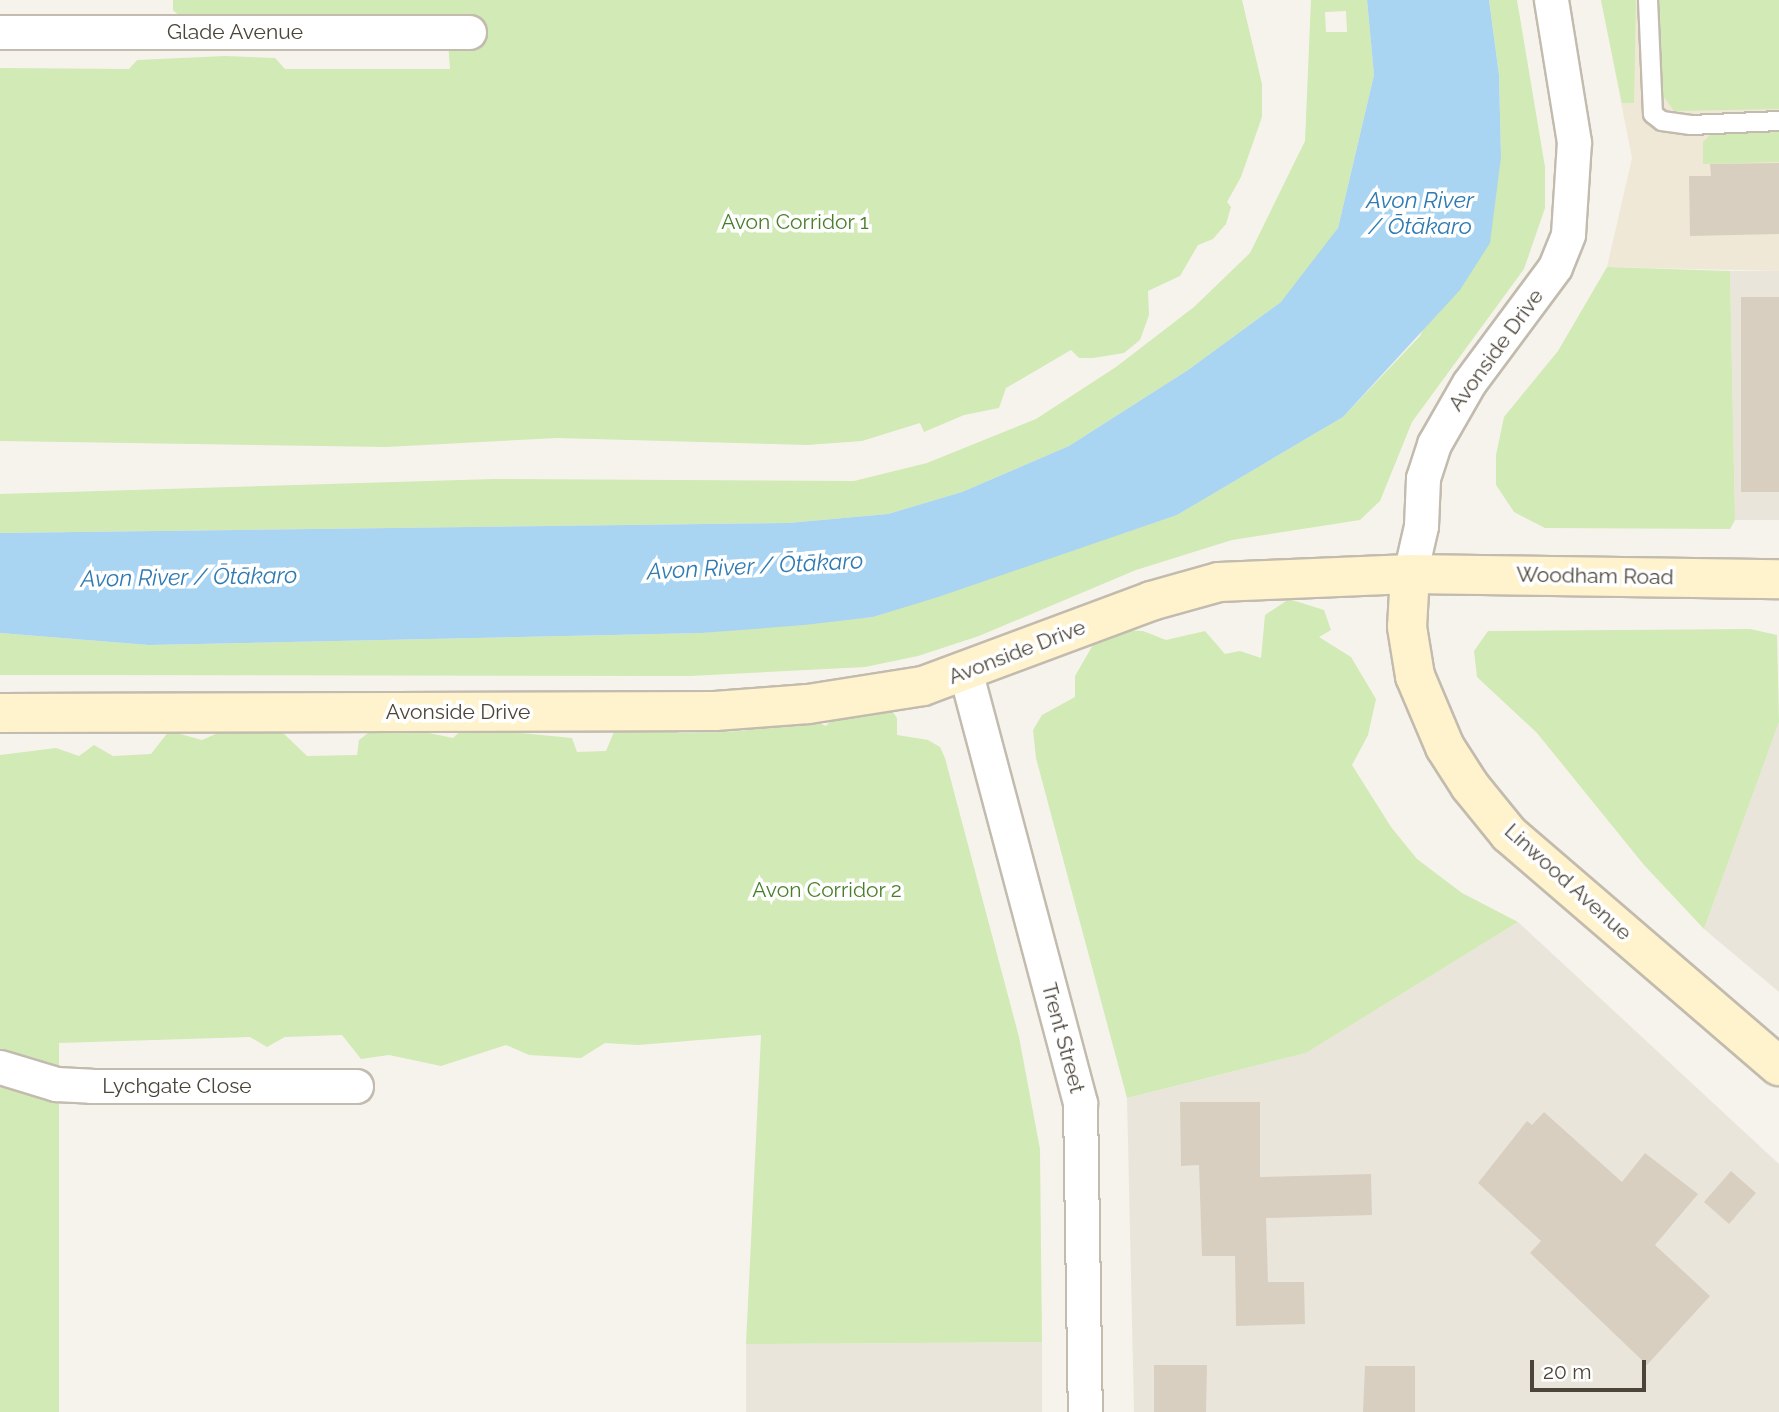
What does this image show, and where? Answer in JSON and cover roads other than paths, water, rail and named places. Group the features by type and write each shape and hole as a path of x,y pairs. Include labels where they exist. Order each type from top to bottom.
{"main road":[{"name":"Woodham Road","path":"1410,574 1779,579"},
{"name":"Avonside Drive","path":"0,713 715,711 872,695 965,674 1151,601 1219,582 1410,574"},
{"name":"Linwood Avenue","path":"1410,574 1408,627 1415,676 1445,747 1470,786 1509,834 1779,1066"}],"street":[{"name":"Avonside Drive","path":"1410,574 1421,526 1423,478 1434,444 1469,383 1555,267 1568,234 1574,142 1551,0"},
{"name":"Glade Avenue","path":"0,32 469,32"},
{"name":"Trent Street","path":"965,674 1080,1104 1085,1412"},
{"name":"Lychgate Close","path":"0,1067 57,1084 90,1086 356,1086"}],"lane":[{"path":"1648,0 1653,114 1662,121 1691,125 1779,121"}],"water":[{"name":"Avon River / Ōtākaro","path":"1367,0 1489,0 1499,75 1501,157 1490,243 1460,290 1343,417 1177,515 873,617 804,625 702,633 149,645 0,633 0,533 788,523 888,514 962,492 1069,446 1188,370 1281,302 1338,228 1374,75"}],"park label":[{"name":"Avon Corridor 1","path":"795,222"},
{"name":"Avon Corridor 2","path":"827,890"}]}
